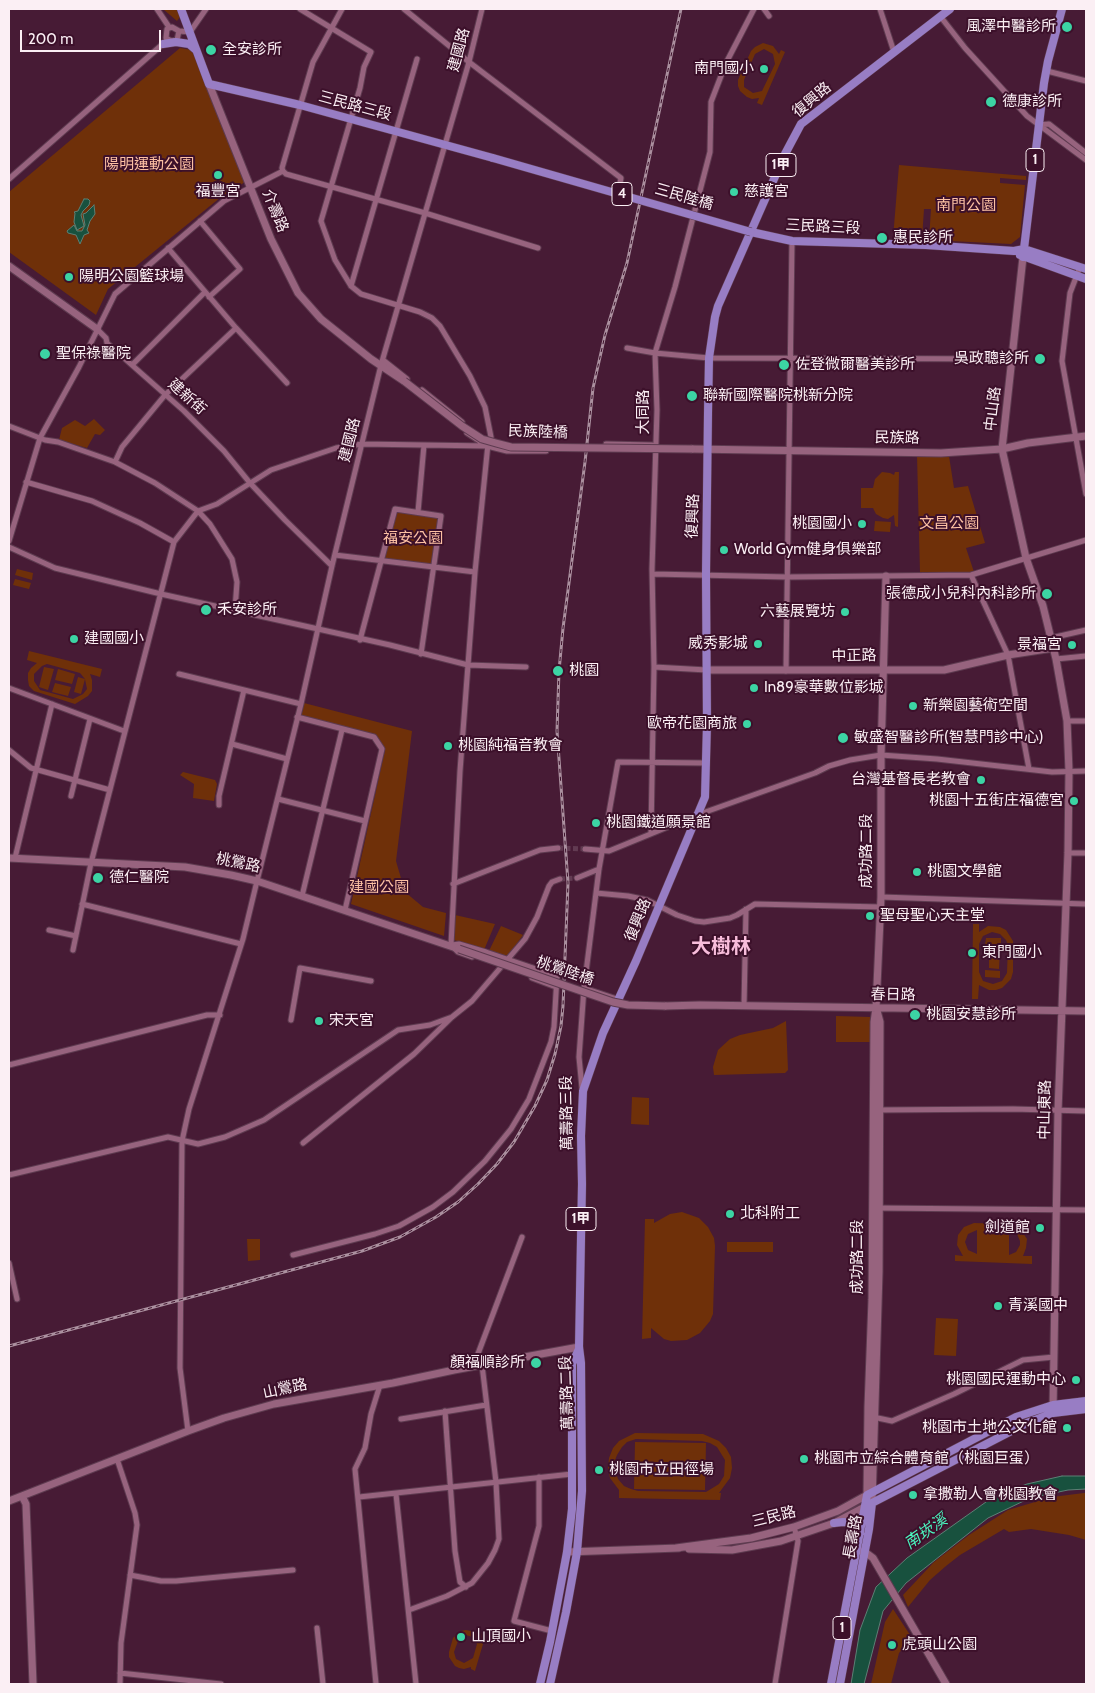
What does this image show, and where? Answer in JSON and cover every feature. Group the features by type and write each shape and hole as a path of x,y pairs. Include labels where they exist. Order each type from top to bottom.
{"main road":[{"name":"介壽路","path":"181,9 210,84"},
{"name":"復興路","path":"583,1091 603,1033 705,797 709,358 718,306 801,124 950,9"},
{"name":"中山路","path":"1024,253 1046,71 1062,9"},
{"path":"166,42 189,44 196,50"},
{"name":"三民路三段","path":"210,84 351,119 493,158"},
{"name":"三民陸橋","path":"493,158 751,232"},
{"name":"三民路三段","path":"751,232 792,241 921,245 1024,253 1083,268"},
{"name":"三民路三段","path":"1024,253 1086,279"},
{"name":"萬壽路三段","path":"580,1347 583,1091"},
{"name":"萬壽路二段","path":"540,1684 567,1552 572,1509 572,1364 580,1347"},
{"name":"萬壽路二段","path":"550,1684 577,1552 582,1491 580,1347"},
{"path":"870,1494 1009,1420 1086,1401"},
{"path":"869,1505 1053,1409 1086,1409"},
{"path":"952,1449 956,1459"},
{"name":"成功路二段","path":"869,1505 870,1494"},
{"name":"長壽路","path":"831,1684 856,1550 869,1505"},
{"name":"長壽路","path":"840,1684 865,1552 869,1505"},
{"path":"834,1523 853,1524 860,1533"}],"street":[{"path":"157,9 169,28"},
{"path":"166,42 165,35 167,29 175,27 179,31 190,32 206,9"},
{"path":"300,9 371,52 364,67 351,119 320,221 335,260 351,286 361,294 420,312 432,318 440,326 470,376 485,406 491,437 487,446 475,572 453,884 451,945"},
{"path":"342,9 313,62 282,168 286,174 425,213 538,248"},
{"path":"404,9 469,62 621,178 619,188"},
{"name":"建國路","path":"188,1431 180,1368 182,1141 189,1109 220,1015 258,881 332,566 382,364 469,62 482,9"},
{"name":"大同路","path":"651,833 656,448 655,353 675,287 710,152 711,102 726,62 754,9"},
{"path":"764,9 769,16"},
{"path":"880,9 894,52"},
{"path":"940,16 965,48 1027,116 1086,160"},
{"path":"9,180 166,42 177,40 179,31"},
{"path":"351,286 417,59"},
{"path":"1046,71 1086,81"},
{"name":"介壽路","path":"210,84 271,239 298,292 321,319 371,359 382,364 480,434 491,437"},
{"path":"1038,125 1049,124 1086,153"},
{"path":"9,541 40,438 79,367 115,294 224,201 284,171"},
{"path":"132,365 207,294 240,269 200,221"},
{"path":"786,671 792,241"},
{"path":"168,248 236,328 287,383"},
{"name":"中山路","path":"1024,253 1002,449 1026,558 1043,606 1056,660 1067,721 1068,808"},
{"name":"建新街","path":"9,266 97,329 106,338 107,343 184,411 224,450 250,483 332,566"},
{"path":"1083,268 1077,276 1070,293 1062,361 1086,494"},
{"path":"115,462 122,447 165,395 236,328"},
{"path":"627,348 655,353 709,358 1013,359"},
{"name":"介壽路","path":"382,364 404,380"},
{"name":"介壽路","path":"382,364 472,437 487,446 507,451 581,451"},
{"name":"民族陸橋","path":"404,380 462,426 482,439 511,447 692,449"},
{"path":"9,426 115,462 155,483 198,511 210,524 232,559 237,582 235,610"},
{"name":"民族路","path":"692,449 941,453 1002,449 1028,443 1086,436"},
{"path":"73,950 91,863 174,542 198,511 218,504 271,470 336,448 362,444 487,446"},
{"name":"民族路","path":"606,444 656,448"},
{"path":"418,512 424,445"},
{"name":"民族路","path":"607,450 702,446 707,450"},
{"path":"26,482 92,502 140,523 174,542"},
{"path":"360,640 395,509 441,516 421,654"},
{"path":"653,574 788,577 971,575 1086,540"},
{"path":"9,547 55,568 161,594 468,665 526,667"},
{"path":"335,555 475,572"},
{"path":"971,575 1008,655 1029,769"},
{"name":"成功路二段","path":"870,1494 880,1022 876,1008 881,897 881,754 886,576"},
{"path":"1051,638 1086,630"},
{"name":"中正路","path":"654,667 786,671 944,670 1008,655 1053,648"},
{"path":"1056,660 1086,656"},
{"path":"179,674 301,704"},
{"path":"9,688 124,731"},
{"path":"219,805 219,796 244,690"},
{"path":"12,858 52,704"},
{"path":"298,717 374,737 382,749 345,910"},
{"path":"71,796 90,719"},
{"path":"1067,721 1086,721"},
{"path":"302,896 342,730"},
{"path":"232,744 287,760"},
{"path":"9,750 31,768 110,790"},
{"path":"585,849 609,850 829,766 881,754 1029,769 1086,771"},
{"path":"577,878 599,868 618,762 706,763"},
{"path":"278,799 365,821"},
{"name":"中山東路","path":"1053,1409 1058,1111 1068,808"},
{"path":"453,884 540,850 558,848"},
{"path":"1068,853 1086,853"},
{"name":"桃鶯路","path":"12,858 185,866 258,881 459,949"},
{"name":"萬壽路三段","path":"583,1091 579,1057 584,988 599,868"},
{"path":"303,1143 419,1049 452,1017 472,1001 529,931 549,886 552,882 560,879"},
{"path":"596,893 647,900 677,915 704,922 730,918 754,904 880,907"},
{"path":"881,897 1086,904"},
{"path":"82,904 241,944"},
{"path":"744,1006 746,909"},
{"path":"49,930 76,936"},
{"name":"桃鶯路","path":"459,944 557,976 556,987 458,952 451,945 459,944"},
{"name":"桃鶯陸橋","path":"459,949 613,1002 665,1006"},
{"path":"512,970 515,962"},
{"path":"292,1020 300,968 371,981"},
{"path":"293,1255 399,1226 433,1207 453,1192 485,1161 511,1129 529,1098 551,1042 554,1028 556,987"},
{"name":"春日路","path":"584,988 617,1003"},
{"name":"春日路","path":"584,996 617,1003 1086,1011"},
{"name":"春日路","path":"665,1006 700,1005"},
{"path":"9,1065 207,1015 220,1015"},
{"path":"9,1175 168,1137 198,1144 225,1137 264,1120 398,1030 430,1025 452,1017"},
{"path":"877,1110 1013,1109 1086,1111"},
{"path":"876,1208 1086,1210"},
{"path":"473,1367 522,1237"},
{"path":"9,1263 16,1299"},
{"name":"山鶯路","path":"9,1501 188,1431 224,1418 274,1404 580,1347"},
{"path":"871,1417 892,1421 954,1394 1023,1360 1054,1356"},
{"path":"409,1610 447,1596 472,1583 481,1573 495,1550 499,1539 496,1482 482,1365"},
{"path":"376,1684 355,1470 365,1448 369,1423 380,1385"},
{"path":"401,1419 486,1405"},
{"path":"444,1411 455,1551 460,1582 466,1587"},
{"path":"116,1459 135,1513 136,1525 121,1643 120,1684"},
{"path":"359,1498 572,1474"},
{"path":"539,1477 539,1526 514,1621 552,1631"},
{"path":"398,1493 416,1684"},
{"name":"三民路","path":"676,1548 740,1540 794,1528 838,1511 870,1494"},
{"path":"22,1496 27,1512 33,1684"},
{"name":"三民路","path":"567,1552 676,1548 732,1550 768,1544 797,1536 834,1523 869,1505"},
{"path":"775,1684 797,1548 797,1536 794,1528"},
{"path":"856,1550 865,1552 873,1558 946,1684"},
{"path":"130,1575 161,1581 293,1570"},
{"path":"317,1628 323,1684"},
{"path":"120,1673 221,1684"}],"green space":[{"path":"163,9 180,9 182,14 177,21"},
{"path":"763,43 773,46 779,54 781,50 785,52 762,105 757,103 759,98 752,99 747,97 740,91 738,86 738,80 751,51","holes":["764,49 773,54 775,64 762,91 753,93 744,87 744,80 755,54"]},
{"name":"陽明運動公園","path":"180,48 192,50 245,182 221,197 108,289 96,315 9,252 9,192"},
{"name":"南門公園","path":"899,165 1026,176 1026,180 1000,178 1000,183 1025,185 1020,237 1011,244 929,240 931,209 924,209 922,239 893,238"},
{"path":"94,419 105,430 100,435 95,434 87,448 59,440 62,428 75,420 85,426"},
{"name":"文昌公園","path":"917,455 949,456 954,488 968,486 985,543 966,548 974,572 964,574 920,573"},
{"path":"882,472 894,475 895,472 899,472 898,527 895,526 894,515 888,519 883,518 876,514 873,508 861,508 861,488 873,488 875,479"},
{"name":"福安公園","path":"398,511 439,518 432,564 383,559"},
{"path":"875,521 891,522 890,532 874,531"},
{"path":"17,569 33,573 32,580 15,575"},
{"path":"15,579 31,583 29,589 13,585"},
{"path":"29,651 102,669 100,677 90,674 92,691 88,696 75,704 34,691 29,686 28,673 37,663 27,660","holes":["47,664 80,673 85,679 87,689 83,694 73,699 40,690 34,681 34,674"]},
{"path":"44,667 54,669 48,690 39,687"},
{"path":"58,669 75,674 72,684 55,680"},
{"path":"78,677 85,679 81,694 74,692"},
{"path":"55,683 71,687 68,696 52,692"},
{"name":"建國公園","path":"304,703 412,731 396,861 405,892 423,907 446,913 444,936 351,904 385,750 376,735 301,717"},
{"path":"183,772 215,780 217,784 214,801 193,798 194,784 180,775"},
{"path":"455,915 495,924 484,950 454,940"},
{"path":"973,924 979,924 979,932 988,926 1000,927 1006,930 1013,941 1013,972 1011,979 1002,988 996,990 989,990 979,985 978,999 972,999","holes":["992,932 1000,934 1008,945 1007,973 1002,981 993,984 983,981 979,972 979,944 983,936"]},
{"path":"501,926 523,935 507,957 489,951"},
{"path":"986,938 1001,938 1001,945 985,945"},
{"path":"989,949 1000,949 999,969 989,968"},
{"path":"985,970 1000,971 1000,978 985,977"},
{"path":"836,1016 870,1017 870,1042 836,1042"},
{"path":"786,1021 788,1070 785,1073 714,1075 713,1067 718,1050 730,1039 773,1028"},
{"path":"632,1097 649,1098 649,1125 631,1124"},
{"path":"682,1212 699,1218 708,1227 714,1238 713,1314 700,1333 687,1340 671,1341 664,1339 651,1328 651,1338 642,1339 645,1219 654,1219 654,1223 670,1214"},
{"path":"974,1223 1011,1224 1019,1227 1027,1239 1023,1256 1032,1256 1032,1264 955,1261 955,1255 963,1256 957,1245 958,1235 964,1227","holes":["977,1230 977,1254 968,1250 965,1242 968,1234","1009,1231 1017,1234 1020,1241 1016,1252 1009,1255"]},
{"path":"247,1239 260,1239 260,1260 248,1261"},
{"path":"727,1242 773,1242 773,1252 727,1252"},
{"path":"936,1318 958,1319 956,1356 934,1355"},
{"path":"635,1433 703,1434 719,1441 726,1448 731,1457 732,1468 730,1478 719,1493 721,1493 720,1500 619,1498 619,1490 610,1478 608,1468 613,1448 619,1441","holes":["636,1439 702,1441 717,1447 725,1460 724,1476 719,1484 706,1492 638,1491 624,1486 618,1479 614,1463 617,1455 627,1442"]},
{"path":"635,1442 706,1443 705,1490 634,1489"},
{"path":"1086,1493 1086,1540 1069,1535 1031,1529 1009,1532 1004,1529 960,1555 946,1566 930,1580 908,1607 903,1595 934,1562 969,1535 1008,1510 1052,1497"},
{"name":"虎頭山公園","path":"893,1609 912,1638 899,1653 891,1684 871,1684 885,1622"},
{"path":"461,1631 475,1632 480,1638 482,1632 486,1634 475,1671 471,1667 464,1669 455,1666 449,1657 453,1638","holes":["466,1635 472,1637 477,1644 473,1658 464,1663 456,1659 454,1652 458,1641"]}],"shaded area":[{"path":"84,199 90,201 81,215 84,226 77,230 74,222 74,212 78,211"},
{"path":"94,205 95,214 87,230 89,233 84,235 80,244 76,235 67,231 74,225 77,231 82,231 85,225 83,214"},
{"path":"1062,1476 1086,1476 1086,1489 1068,1490 1030,1498 988,1518 906,1583 883,1611 864,1684 851,1684 860,1630 876,1587 907,1558 993,1497 1027,1484"}],"tunnel":[{"path":"558,848 585,849"},
{"path":"560,879 577,878"}],"railway":[{"path":"9,1346 362,1251 400,1237 436,1217 458,1202 478,1184 514,1142 535,1106 547,1080 555,1054 563,1006 568,883 557,731 559,671 593,388 605,335 627,263 681,9"}],"place":[{"name":"風澤中醫診所","path":"1067,27"},
{"name":"全安診所","path":"211,50"},
{"name":"南門國小","path":"764,69"},
{"name":"德康診所","path":"991,102"},
{"name":"福豐宮","path":"218,175"},
{"name":"慈護宮","path":"734,192"},
{"name":"惠民診所","path":"882,238"},
{"name":"陽明公園籃球場","path":"69,277"},
{"name":"聖保祿醫院","path":"45,354"},
{"name":"吳政聰診所","path":"1040,359"},
{"name":"佐登微爾醫美診所","path":"784,365"},
{"name":"聯新國際醫院桃新分院","path":"692,396"},
{"name":"桃園國小","path":"862,524"},
{"name":"World Gym健身俱樂部","path":"724,550"},
{"name":"張德成小兒科內科診所","path":"1047,594"},
{"name":"禾安診所","path":"206,610"},
{"name":"六藝展覽坊","path":"845,612"},
{"name":"建國國小","path":"74,639"},
{"name":"威秀影城","path":"758,644"},
{"name":"景福宮","path":"1072,645"},
{"name":"桃園","path":"558,671"},
{"name":"In89豪華數位影城","path":"754,688"},
{"name":"新樂園藝術空間","path":"913,706"},
{"name":"歐帝花園商旅","path":"747,724"},
{"name":"敏盛智醫診所(智慧門診中心)","path":"843,738"},
{"name":"桃園純福音教會","path":"448,746"},
{"name":"台灣基督長老教會","path":"981,780"},
{"name":"桃園十五街庄福德宮","path":"1074,801"},
{"name":"桃園鐵道願景館","path":"596,823"},
{"name":"桃園文學館","path":"917,872"},
{"name":"德仁醫院","path":"98,878"},
{"name":"聖母聖心天主堂","path":"870,916"},
{"name":"東門國小","path":"972,953"},
{"name":"桃園安慧診所","path":"915,1015"},
{"name":"宋天宮","path":"319,1021"},
{"name":"北科附工","path":"730,1214"},
{"name":"劍道館","path":"1040,1228"},
{"name":"青溪國中","path":"998,1306"},
{"name":"顏福順診所","path":"536,1363"},
{"name":"桃園國民運動中心","path":"1076,1380"},
{"name":"桃園市土地公文化館","path":"1067,1428"},
{"name":"桃園市立綜合體育館（桃園巨蛋）","path":"804,1459"},
{"name":"桃園市立田徑場","path":"599,1470"},
{"name":"拿撒勒人會桃園教會","path":"913,1495"},
{"name":"山頂國小","path":"461,1637"},
{"name":"虎頭山公園","path":"892,1645"}],"district":[{"name":"大樹林","path":"721,947"}],"water label":[{"name":"南崁溪","path":"926,1532"}]}
